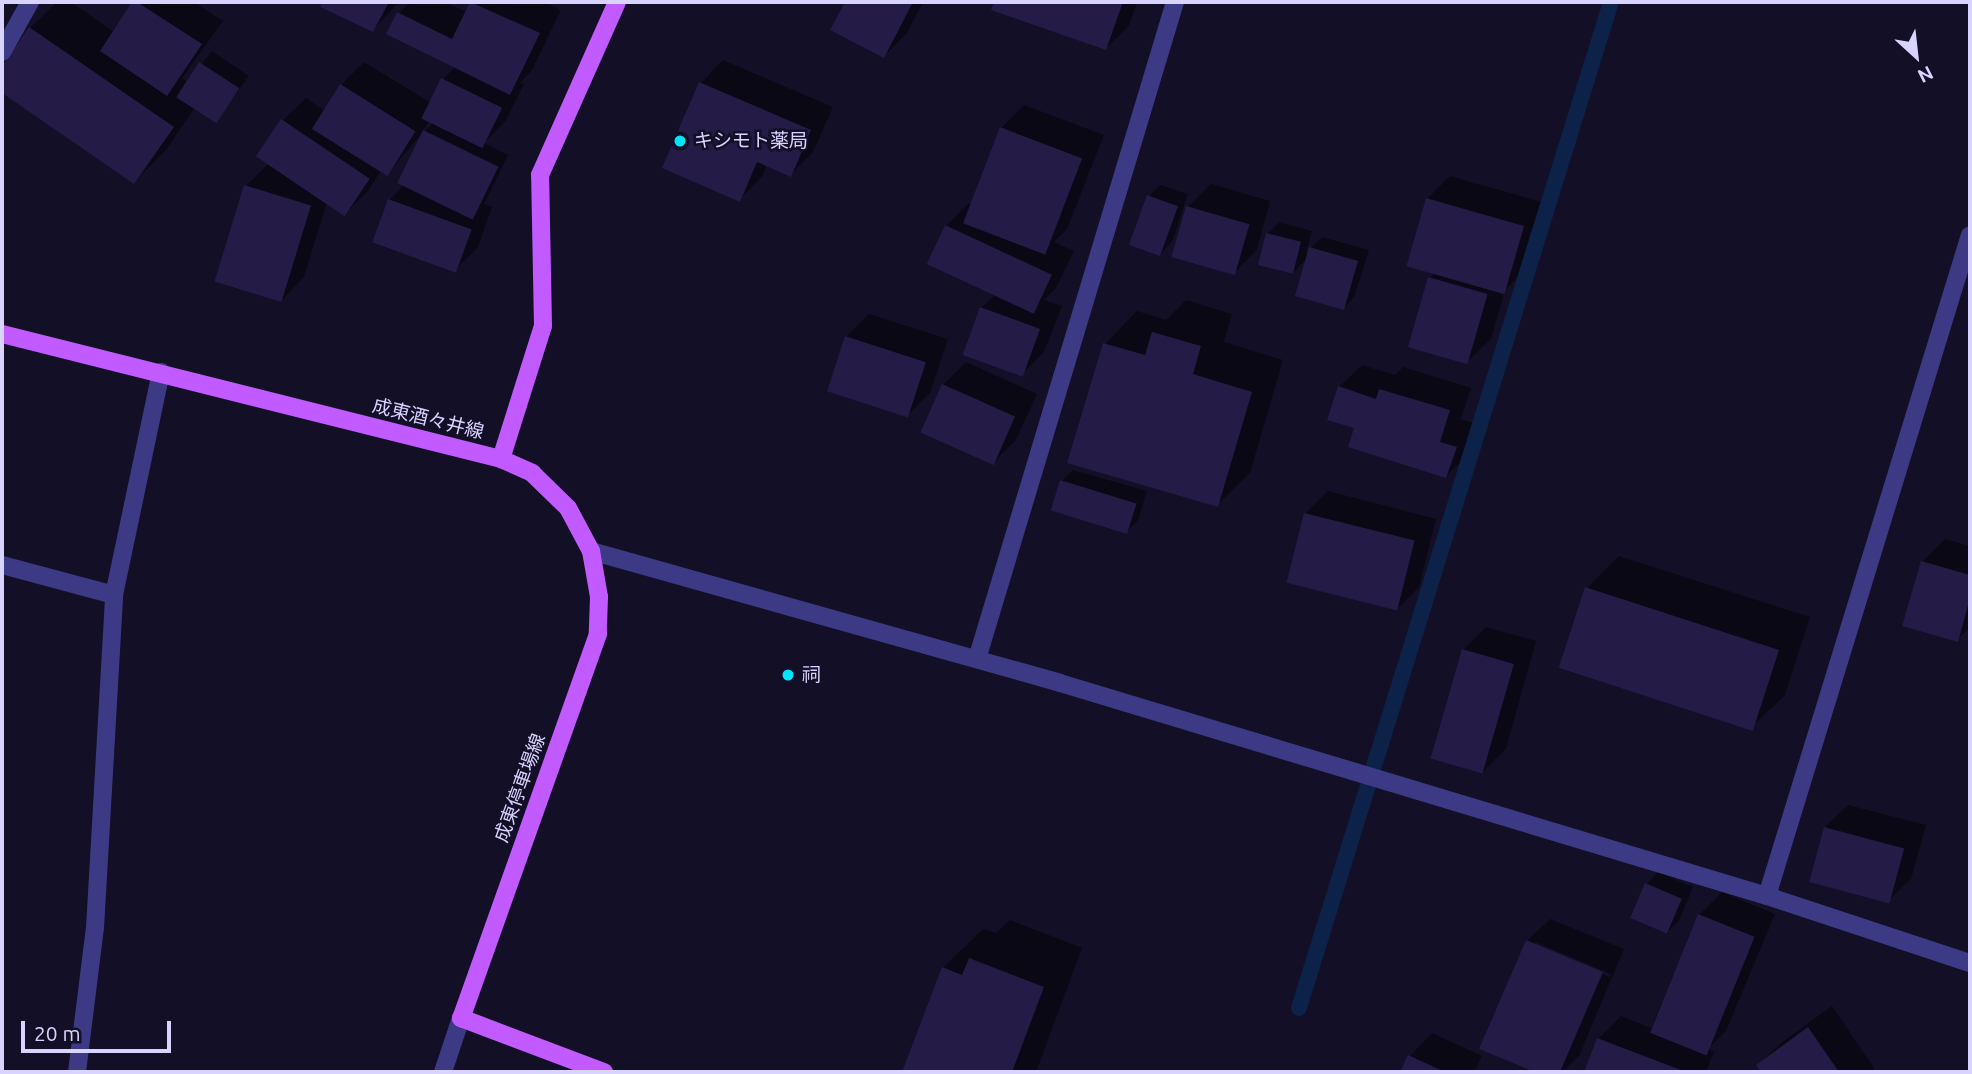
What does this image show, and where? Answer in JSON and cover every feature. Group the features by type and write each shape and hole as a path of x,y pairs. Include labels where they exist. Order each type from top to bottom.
{"main road":[{"name":"成東酒々井線","path":"2,334 501,459 543,326 540,175 617,2"},
{"name":"成東停車場線","path":"461,1017 598,634 599,597 591,551 568,508 532,472 501,459"},
{"path":"461,1017 604,1072"}],"street":[{"path":"2,52 30,2"},
{"path":"976,659 1175,2"},
{"path":"1767,896 1970,235"},
{"path":"78,1072 95,928 114,595 160,372"},
{"path":"591,551 976,659 1767,896 1970,963"},
{"path":"2,565 114,595"},
{"path":"443,1072 461,1017"}],"building":[{"path":"132,2 137,2 202,44 167,96 100,51"},
{"path":"322,2 389,2 373,32 320,7"},
{"path":"470,2 540,33 510,95 386,34 397,12 452,39"},
{"path":"845,2 912,4 884,58 830,30"},
{"path":"994,2 1123,2 1106,50 991,10"},
{"path":"29,27 174,127 134,184 2,93 2,66"},
{"path":"199,62 239,88 216,123 176,97"},
{"path":"441,78 502,108 482,148 421,118"},
{"path":"699,82 811,130 791,177 757,162 740,202 662,168"},
{"path":"340,84 415,131 387,176 312,129"},
{"path":"281,119 370,179 345,216 256,156"},
{"path":"1000,127 1082,159 1045,255 963,223"},
{"path":"423,130 498,167 473,220 397,183"},
{"path":"244,185 311,205 281,302 214,282"},
{"path":"1147,195 1178,206 1160,256 1129,245"},
{"path":"1426,198 1524,226 1504,294 1406,266"},
{"path":"388,199 472,229 456,273 372,242"},
{"path":"1186,206 1249,224 1235,275 1171,257"},
{"path":"945,225 1052,275 1034,314 927,264"},
{"path":"1266,233 1301,242 1293,274 1258,265"},
{"path":"1309,247 1358,261 1344,310 1295,296"},
{"path":"1428,277 1488,294 1467,364 1408,347"},
{"path":"980,307 1040,329 1023,377 963,355"},
{"path":"1152,332 1201,346 1193,374 1252,392 1218,507 1067,463 1103,343 1145,355"},
{"path":"845,336 926,362 908,417 827,391"},
{"path":"942,384 1015,417 994,465 920,432"},
{"path":"1338,386 1376,399 1379,389 1450,410 1440,442 1457,447 1446,478 1348,447 1354,428 1327,420"},
{"path":"1060,480 1137,503 1127,534 1051,511"},
{"path":"1304,513 1415,541 1397,610 1287,583"},
{"path":"1921,561 1970,575 1970,598 1958,642 1902,626"},
{"path":"1585,587 1779,650 1753,731 1559,668"},
{"path":"1462,649 1514,664 1482,773 1431,759"},
{"path":"1824,827 1904,848 1889,904 1809,882"},
{"path":"1645,883 1682,899 1667,934 1630,918"},
{"path":"1698,914 1755,937 1707,1056 1650,1033"},
{"path":"1526,940 1603,972 1560,1072 1535,1072 1479,1049"},
{"path":"969,958 1044,987 1012,1072 902,1072 942,967 962,975"},
{"path":"1808,1027 1839,1072 1761,1072 1756,1065"},
{"path":"1597,1038 1686,1072 1584,1072"},
{"path":"1408,1055 1445,1072 1400,1072"}],"waterway":[{"path":"1299,1008 1611,2"}],"place":[{"name":"キシモト薬局","path":"680,141"},
{"name":"祠","path":"788,675"}]}
